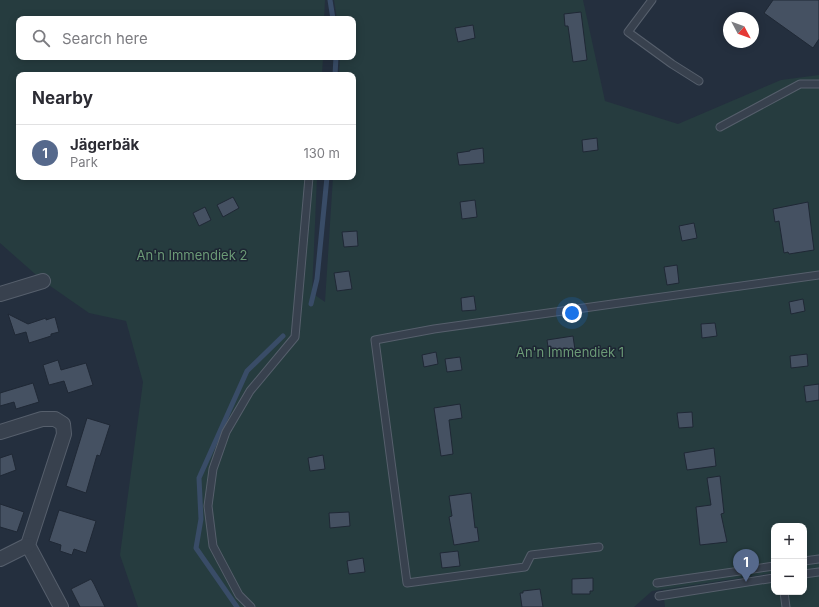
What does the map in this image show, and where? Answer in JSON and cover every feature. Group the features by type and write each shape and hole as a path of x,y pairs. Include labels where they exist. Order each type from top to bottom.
{"street":[{"path":"0,294 43,281"},
{"path":"0,432 42,419 55,419 63,424 64,434 28,545 61,607"},
{"path":"0,558 28,545"}],"lane":[{"path":"652,0 628,32 672,64 700,81"},
{"path":"720,127 800,84 819,84"},
{"path":"251,607 239,595 213,546 208,506 213,470 226,432 250,391 295,337 309,180"},
{"path":"598,547 531,555 525,567 407,584 375,340 434,329 819,275"},
{"path":"807,561 819,559"},
{"path":"657,583 771,566"},
{"path":"807,574 819,572"},
{"path":"658,596 771,578"},
{"path":"784,595 786,607"}],"green space":[{"name":"An'n Immendiek 1","path":"0,0 325,0 324,16 16,16 16,60 323,60 322,72 16,72 16,180 317,180 312,293 325,302 333,180 356,180 356,72 339,72 340,60 356,60 356,16 337,16 334,0 583,0 605,101 678,124 781,80 819,75 819,607 665,607 663,590 771,574 771,595 807,595 807,523 771,523 771,573 652,591 634,607 138,607 120,555 143,382 126,321 89,313 43,281 0,243"}],"building":[{"path":"773,0 819,0 819,39 813,48 764,13"},
{"path":"581,12 587,60 573,62 568,26 565,26 564,14"},
{"path":"473,25 475,38 458,42 455,28"},
{"path":"597,138 598,150 583,152 582,140"},
{"path":"483,148 484,163 459,165 457,153"},
{"path":"233,197 239,208 223,217 217,205"},
{"path":"475,200 477,217 462,219 460,202"},
{"path":"808,202 814,250 789,254 788,252 784,253 779,221 775,222 773,209"},
{"path":"205,207 211,220 199,226 193,213"},
{"path":"694,223 697,238 682,241 679,226"},
{"path":"357,231 358,246 344,247 342,232"},
{"path":"677,265 679,283 667,285 664,267"},
{"path":"349,271 352,289 337,291 334,273"},
{"path":"474,296 476,310 462,311 461,298"},
{"path":"803,299 805,311 791,314 789,302"},
{"path":"8,314 28,324 46,318 46,320 55,317 59,332 29,343 26,332 15,335"},
{"path":"715,323 717,336 702,338 701,324"},
{"path":"573,336 575,350 549,354 547,340"},
{"path":"436,352 438,364 424,367 422,355"},
{"path":"807,354 808,366 791,368 790,356"},
{"path":"460,357 462,370 447,372 445,359"},
{"path":"58,360 61,370 86,363 93,385 68,393 64,381 49,385 43,365"},
{"path":"33,383 39,402 16,409 14,402 0,406 0,393"},
{"path":"819,384 819,400 806,402 804,386"},
{"path":"460,404 462,418 449,420 453,454 441,456 434,408"},
{"path":"692,412 693,427 679,428 677,413"},
{"path":"87,418 110,425 100,456 97,455 86,493 66,486"},
{"path":"714,448 716,466 687,470 684,453"},
{"path":"12,454 16,470 0,476 0,458"},
{"path":"323,455 325,469 310,471 308,458"},
{"path":"720,476 724,513 721,514 727,542 700,545 696,507 711,505 707,478"},
{"path":"471,493 475,528 477,527 479,541 454,545 449,517 452,516 449,496"},
{"path":"0,504 24,512 17,532 0,527"},
{"path":"59,510 96,521 86,553 74,549 72,555 60,551 61,545 49,541"},
{"path":"349,512 350,526 330,528 329,513"},
{"path":"458,551 460,566 442,568 440,553"},
{"path":"363,558 365,572 349,574 347,561"},
{"path":"593,578 593,591 590,591 590,594 572,594 572,579"},
{"path":"91,579 105,607 80,607 71,589"},
{"path":"540,589 543,607 522,607 520,593 523,593 523,591"}],"waterway":[{"path":"330,0 333,16"},
{"path":"335,72 336,60"},
{"path":"311,304 317,279 327,180"},
{"path":"237,607 196,548 201,519 199,478 247,371 283,336"}],"place":[{"name":"Jägerbäk","path":"746,582"}],"park label":[{"name":"An'n Immendiek 2","path":"192,255"}]}
